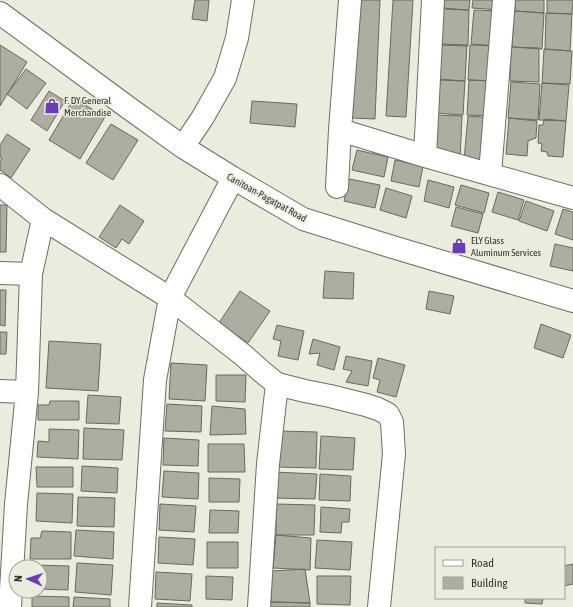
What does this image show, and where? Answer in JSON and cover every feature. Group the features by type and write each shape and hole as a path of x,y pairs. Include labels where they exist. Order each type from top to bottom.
{"street":[{"path":"183,147 203,117 225,78 237,38 243,0"},
{"path":"337,187 350,0"},
{"path":"425,156 433,0"},
{"path":"490,174 504,0"},
{"name":"Canitoan-Pagatpat Road","path":"0,13 183,147 303,219 573,302"},
{"path":"340,130 490,174 573,194"},
{"path":"140,607 155,380 170,298 233,178"},
{"path":"0,185 43,219 170,298 243,355 277,384 366,405 388,414 392,422 394,454 379,607"},
{"path":"10,607 8,504 26,392 31,274 43,219"},
{"path":"0,273 31,274"},
{"path":"259,607 268,464 277,384"},
{"path":"0,390 26,392"}],"building":[{"path":"195,0 209,0 207,21 192,19"},
{"path":"358,0 380,0 375,119 352,118"},
{"path":"393,0 413,0 406,117 386,116"},
{"path":"441,0 470,0 469,10 441,8"},
{"path":"473,0 501,0 501,10 472,8"},
{"path":"515,0 544,0 544,13 515,11"},
{"path":"547,0 573,0 572,14 547,13"},
{"path":"441,9 469,10 468,46 440,45"},
{"path":"474,10 499,11 496,46 471,44"},
{"path":"514,11 544,13 542,49 512,47"},
{"path":"546,13 572,14 570,51 545,49"},
{"path":"439,44 467,45 465,81 437,80"},
{"path":"0,45 27,62 0,106"},
{"path":"470,45 498,46 496,81 468,80"},
{"path":"511,47 539,48 539,82 510,81"},
{"path":"544,49 572,51 570,84 542,83"},
{"path":"26,69 46,83 27,109 7,94"},
{"path":"438,79 465,81 463,115 435,113"},
{"path":"469,80 495,81 493,116 467,115"},
{"path":"511,82 540,84 538,120 508,118"},
{"path":"542,83 569,85 566,121 539,120"},
{"path":"49,91 65,101 47,131 31,120"},
{"path":"74,98 105,117 80,159 49,140"},
{"path":"252,101 297,104 295,127 250,123"},
{"path":"434,115 462,116 460,161 434,157"},
{"path":"468,116 492,118 488,162 464,160"},
{"path":"509,118 537,121 536,138 528,141 527,156 506,154"},
{"path":"544,119 566,121 563,157 548,156 547,152 541,151 542,144 538,143 539,125 543,125"},
{"path":"111,124 138,140 113,180 86,163"},
{"path":"7,134 30,149 11,178 0,170 0,161 2,158 0,157 0,145"},
{"path":"357,150 388,157 384,177 352,170"},
{"path":"395,160 423,166 419,187 391,181"},
{"path":"349,179 380,185 375,208 344,201"},
{"path":"428,180 454,187 449,208 424,201"},
{"path":"461,185 489,193 484,213 455,205"},
{"path":"386,188 412,196 406,218 380,210"},
{"path":"498,192 524,200 518,220 492,212"},
{"path":"526,201 554,211 547,231 519,221"},
{"path":"0,205 7,205 6,252 0,252"},
{"path":"120,205 144,221 129,244 122,239 116,248 99,237"},
{"path":"456,207 483,214 478,233 451,226"},
{"path":"563,209 573,212 573,240 555,234"},
{"path":"555,244 573,248 573,271 550,266"},
{"path":"325,271 354,273 353,299 323,298"},
{"path":"0,290 6,290 5,326 0,325"},
{"path":"240,291 270,311 248,343 219,323"},
{"path":"429,291 454,296 450,314 426,309"},
{"path":"541,324 571,335 563,358 534,348"},
{"path":"277,325 304,331 298,360 278,356 281,341 273,339"},
{"path":"0,332 7,332 6,354 0,354"},
{"path":"313,339 340,347 334,370 317,365 320,353 309,354"},
{"path":"49,341 101,344 98,391 46,388"},
{"path":"346,356 372,361 368,386 346,382 352,371 343,369"},
{"path":"378,358 405,365 396,397 377,392 380,380 373,378"},
{"path":"171,363 207,365 205,401 169,399"},
{"path":"216,375 246,375 245,402 216,401"},
{"path":"88,395 121,397 119,424 86,423"},
{"path":"50,401 79,401 79,420 38,420 38,405 49,405"},
{"path":"167,404 202,406 201,432 165,431"},
{"path":"212,406 245,409 246,434 210,435"},
{"path":"84,428 124,430 122,460 83,459"},
{"path":"49,429 79,430 78,459 37,457 38,441 49,442"},
{"path":"278,431 317,432 316,468 277,467"},
{"path":"321,436 355,438 353,470 319,469"},
{"path":"164,438 199,440 198,466 163,465"},
{"path":"208,444 244,444 245,472 208,472"},
{"path":"82,466 118,468 117,493 81,491"},
{"path":"36,467 73,467 73,487 37,487"},
{"path":"164,471 199,473 198,499 162,497"},
{"path":"275,472 317,474 315,499 273,498"},
{"path":"320,474 351,476 350,501 319,500"},
{"path":"209,478 240,479 239,502 209,502"},
{"path":"37,493 73,494 72,523 36,521"},
{"path":"78,497 115,498 114,527 77,526"},
{"path":"160,504 196,506 194,532 159,530"},
{"path":"276,504 315,505 314,535 276,535"},
{"path":"321,507 350,509 349,522 342,522 341,533 320,532"},
{"path":"210,510 239,511 238,533 209,533"},
{"path":"76,530 114,532 113,559 74,556"},
{"path":"42,531 71,532 71,559 30,559 31,538 40,538"},
{"path":"276,535 311,538 310,570 273,568"},
{"path":"159,537 195,539 193,565 158,563"},
{"path":"317,540 352,542 350,570 315,568"},
{"path":"207,542 238,542 238,568 207,568"},
{"path":"77,563 113,565 111,595 75,592"},
{"path":"573,564 573,584 565,586 565,566"},
{"path":"48,565 69,566 68,590 48,589"},
{"path":"305,569 310,603 271,602 272,571"},
{"path":"156,572 192,574 190,601 155,599"},
{"path":"206,576 233,577 232,600 206,599"},
{"path":"317,576 351,576 350,605 317,604"},
{"path":"48,596 69,597 69,607 32,607 32,599 48,599"},
{"path":"74,597 110,599 110,607 73,607"},
{"path":"525,599 543,599 542,604 525,603"},
{"path":"271,602 310,603 310,607 270,607"},
{"path":"157,603 192,605 192,607 157,607"}],"place":[{"name":"F. DY General Merchandise","path":"52,106"},
{"name":"ELY Glass Aluminum Services","path":"459,246"}]}
